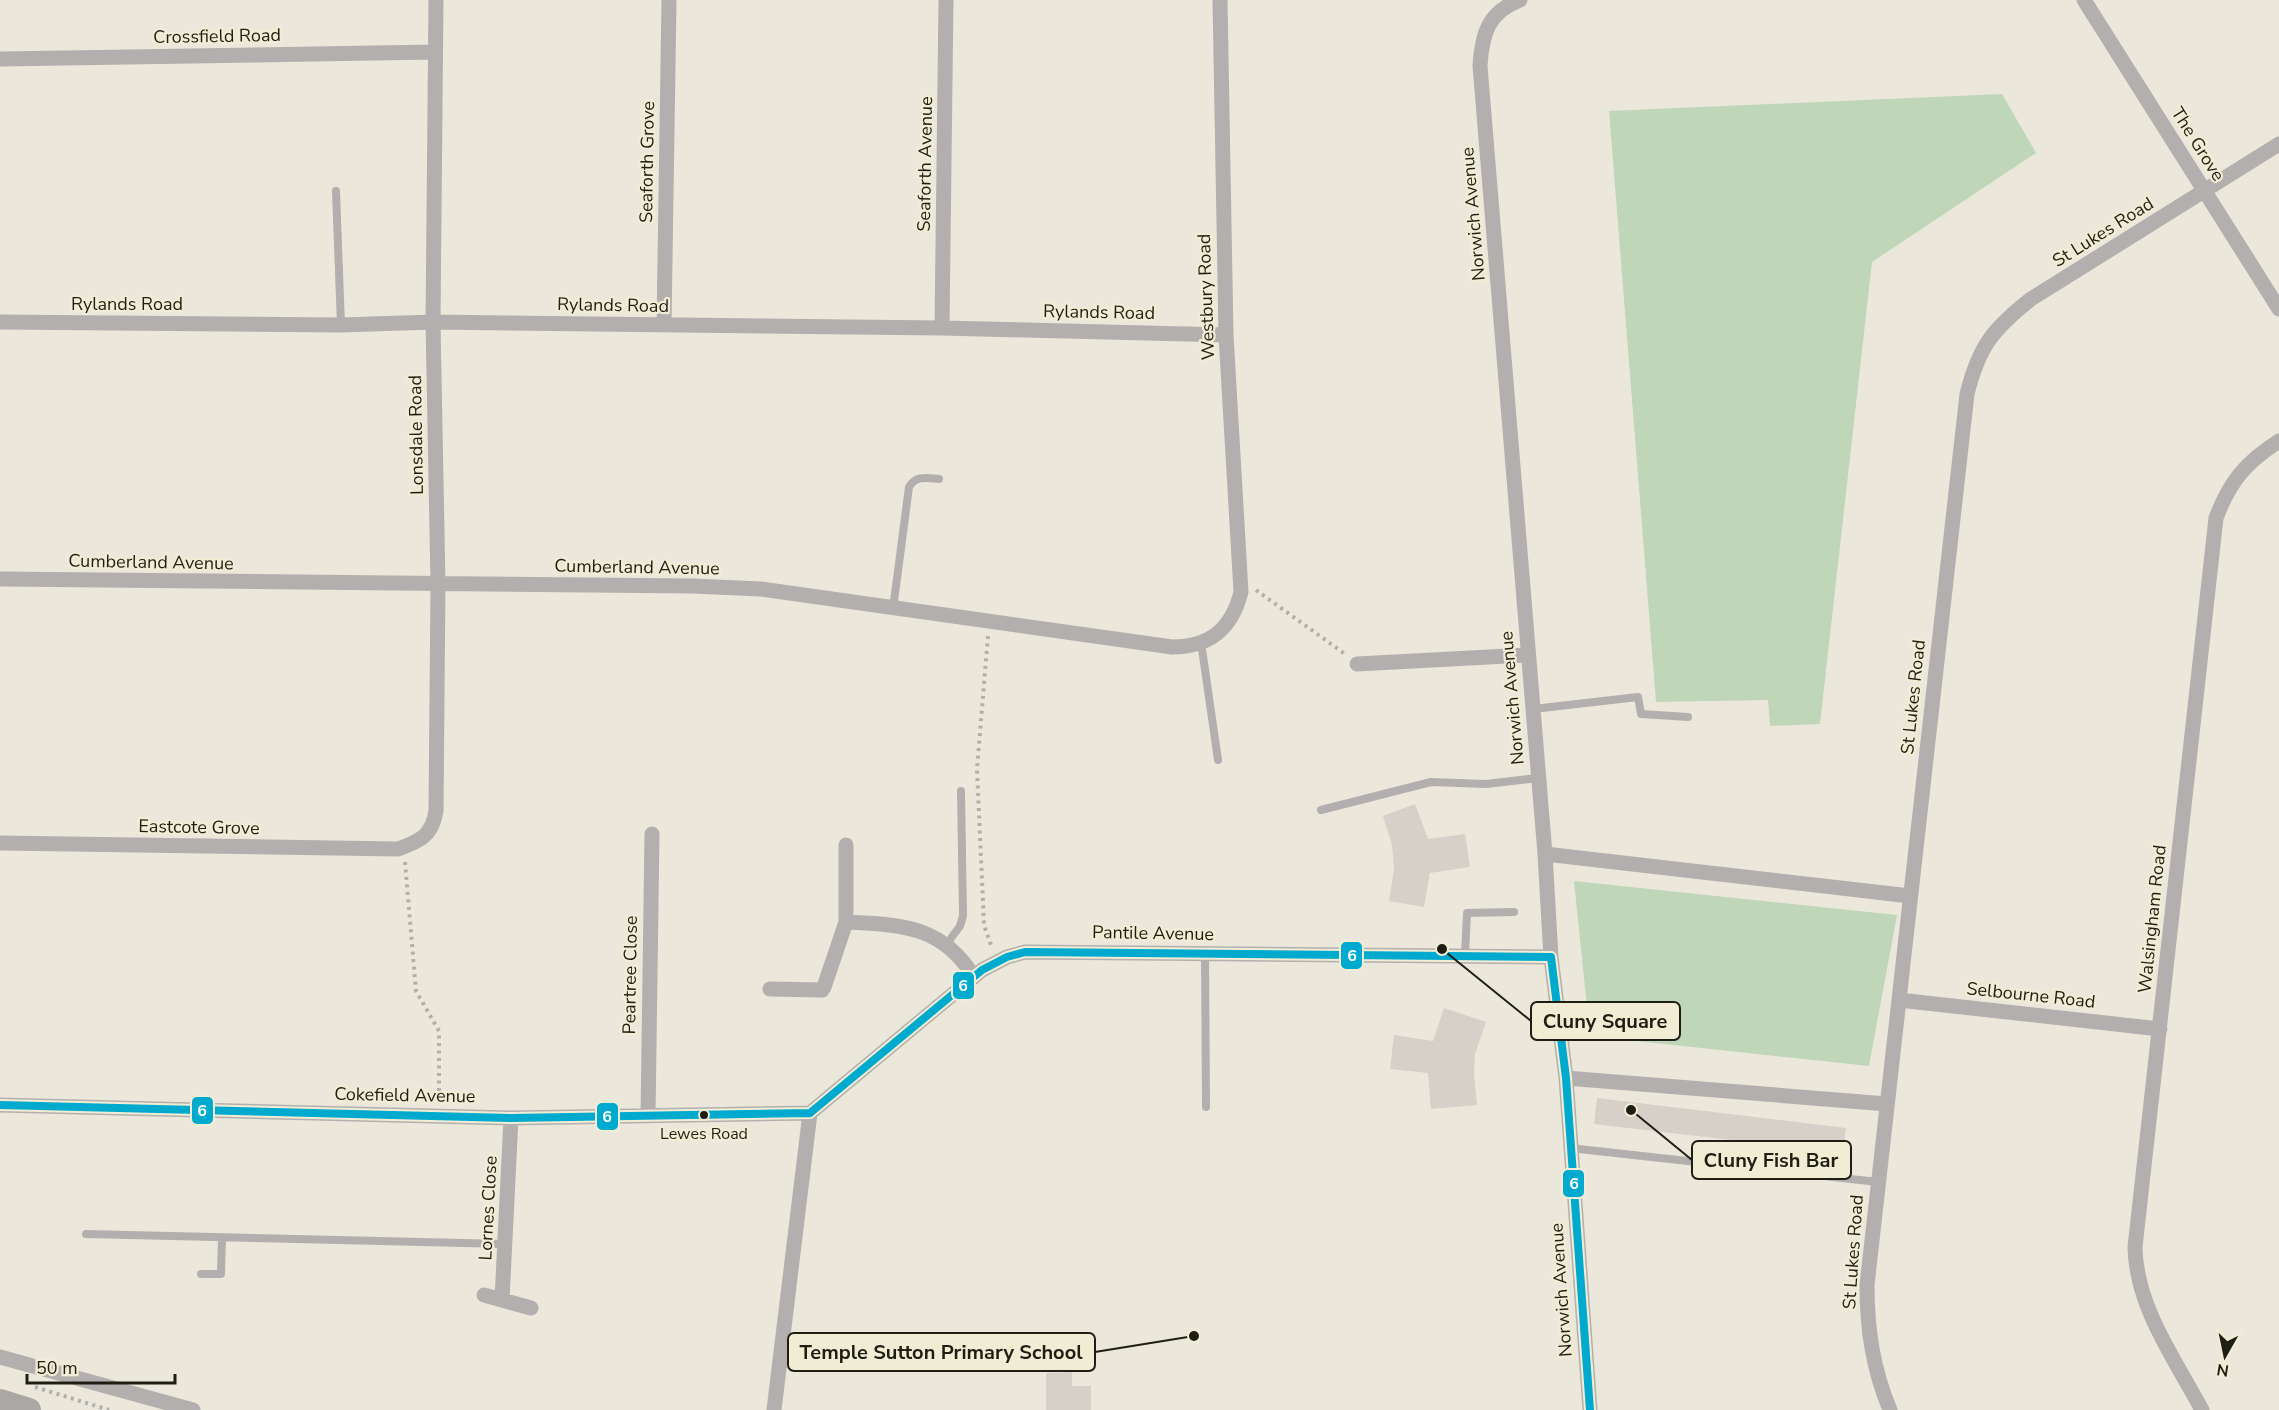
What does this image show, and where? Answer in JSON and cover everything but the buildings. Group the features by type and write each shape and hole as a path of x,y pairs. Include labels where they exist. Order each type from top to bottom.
{"main road":[{"path":"0,1401 31,1398"}],"street":[{"name":"Lonsdale Road","path":"401,848 426,835 434,824 436,811 438,584 433,322 436,0"},
{"name":"Seaforth Grove","path":"664,325 669,0"},
{"name":"Seaforth Avenue","path":"942,328 946,0"},
{"name":"Westbury Road","path":"1220,0 1226,335 1241,585"},
{"name":"Norwich Avenue","path":"1520,0 1508,5 1492,19 1482,40 1480,66 1545,854 1551,957 1566,1078 1590,1410"},
{"name":"The Grove","path":"2084,0 2279,309"},
{"name":"Crossfield Road","path":"0,59 435,52"},
{"name":"St Lukes Road","path":"1890,1410 1876,1374 1867,1322 1867,1285 1967,394 1981,350 1998,328 2031,299 2279,144"},
{"name":"Rylands Road","path":"0,322 341,325 433,322 942,328 1226,335"},
{"name":"Walsingham Road","path":"2202,1410 2148,1310 2137,1279 2135,1247 2216,518 2230,486 2243,468 2260,453 2279,441"},
{"name":"Cumberland Avenue","path":"0,579 703,586 761,590 1172,647 1188,647 1219,633 1237,609 1241,585"},
{"path":"1357,664 1528,656"},
{"name":"Peartree Close","path":"648,1116 652,834"},
{"name":"Eastcote Grove","path":"0,843 401,848"},
{"path":"770,989 822,990 846,922 846,845"},
{"path":"1545,854 1910,896"},
{"path":"846,922 894,925 914,928 929,934 946,945 967,966 974,978"},
{"name":"Pantile Avenue","path":"810,1113 974,978 1007,957 1025,952 1551,957"},
{"name":"Selbourne Road","path":"1899,1000 2160,1029"},
{"path":"1566,1078 1887,1104"},
{"name":"Cokefield Avenue","path":"0,1105 511,1118 810,1113"},
{"path":"774,1410 810,1113"},
{"name":"Lornes Close","path":"502,1300 511,1118"},
{"path":"484,1295 531,1308"},
{"path":"0,1357 193,1410"}],"lane":[{"path":"336,191 341,325"},
{"path":"893,609 909,486 915,479 921,477 939,479"},
{"path":"1201,642 1218,760"},
{"path":"1533,709 1638,697 1641,714 1688,717"},
{"path":"1321,810 1431,782 1486,784 1538,778"},
{"path":"946,945 960,926 963,916 961,791"},
{"path":"1465,956 1467,913 1514,912"},
{"path":"1206,953 1206,1107"},
{"path":"1570,1148 1878,1182"},
{"path":"86,1234 506,1244"},
{"path":"201,1274 221,1274 222,1238"}],"path":[{"path":"1241,585 1357,664"},
{"path":"989,621 976,769 984,925 997,963"},
{"path":"401,848 416,991 439,1030 439,1116"},
{"path":"31,1398 110,1410"}],"green space":[{"path":"2002,94 2036,153 1872,262 1820,724 1770,726 1768,700 1656,702 1609,111"},
{"path":"1574,881 1897,915 1869,1066 1590,1036"}],"transit line":[{"name":"6","path":"810,1113 982,970 1007,957 1025,952 1551,957"},
{"name":"6","path":"1551,957 1566,1078 1590,1410"},
{"name":"6","path":"0,1105 511,1118 810,1113"}],"place":[{"name":"Cluny Square","path":"1442,949"},
{"name":"Cluny Fish Bar","path":"1631,1110"},
{"name":"Lewes Road","path":"704,1115"},
{"name":"Temple Sutton Primary School","path":"1194,1336"}]}
